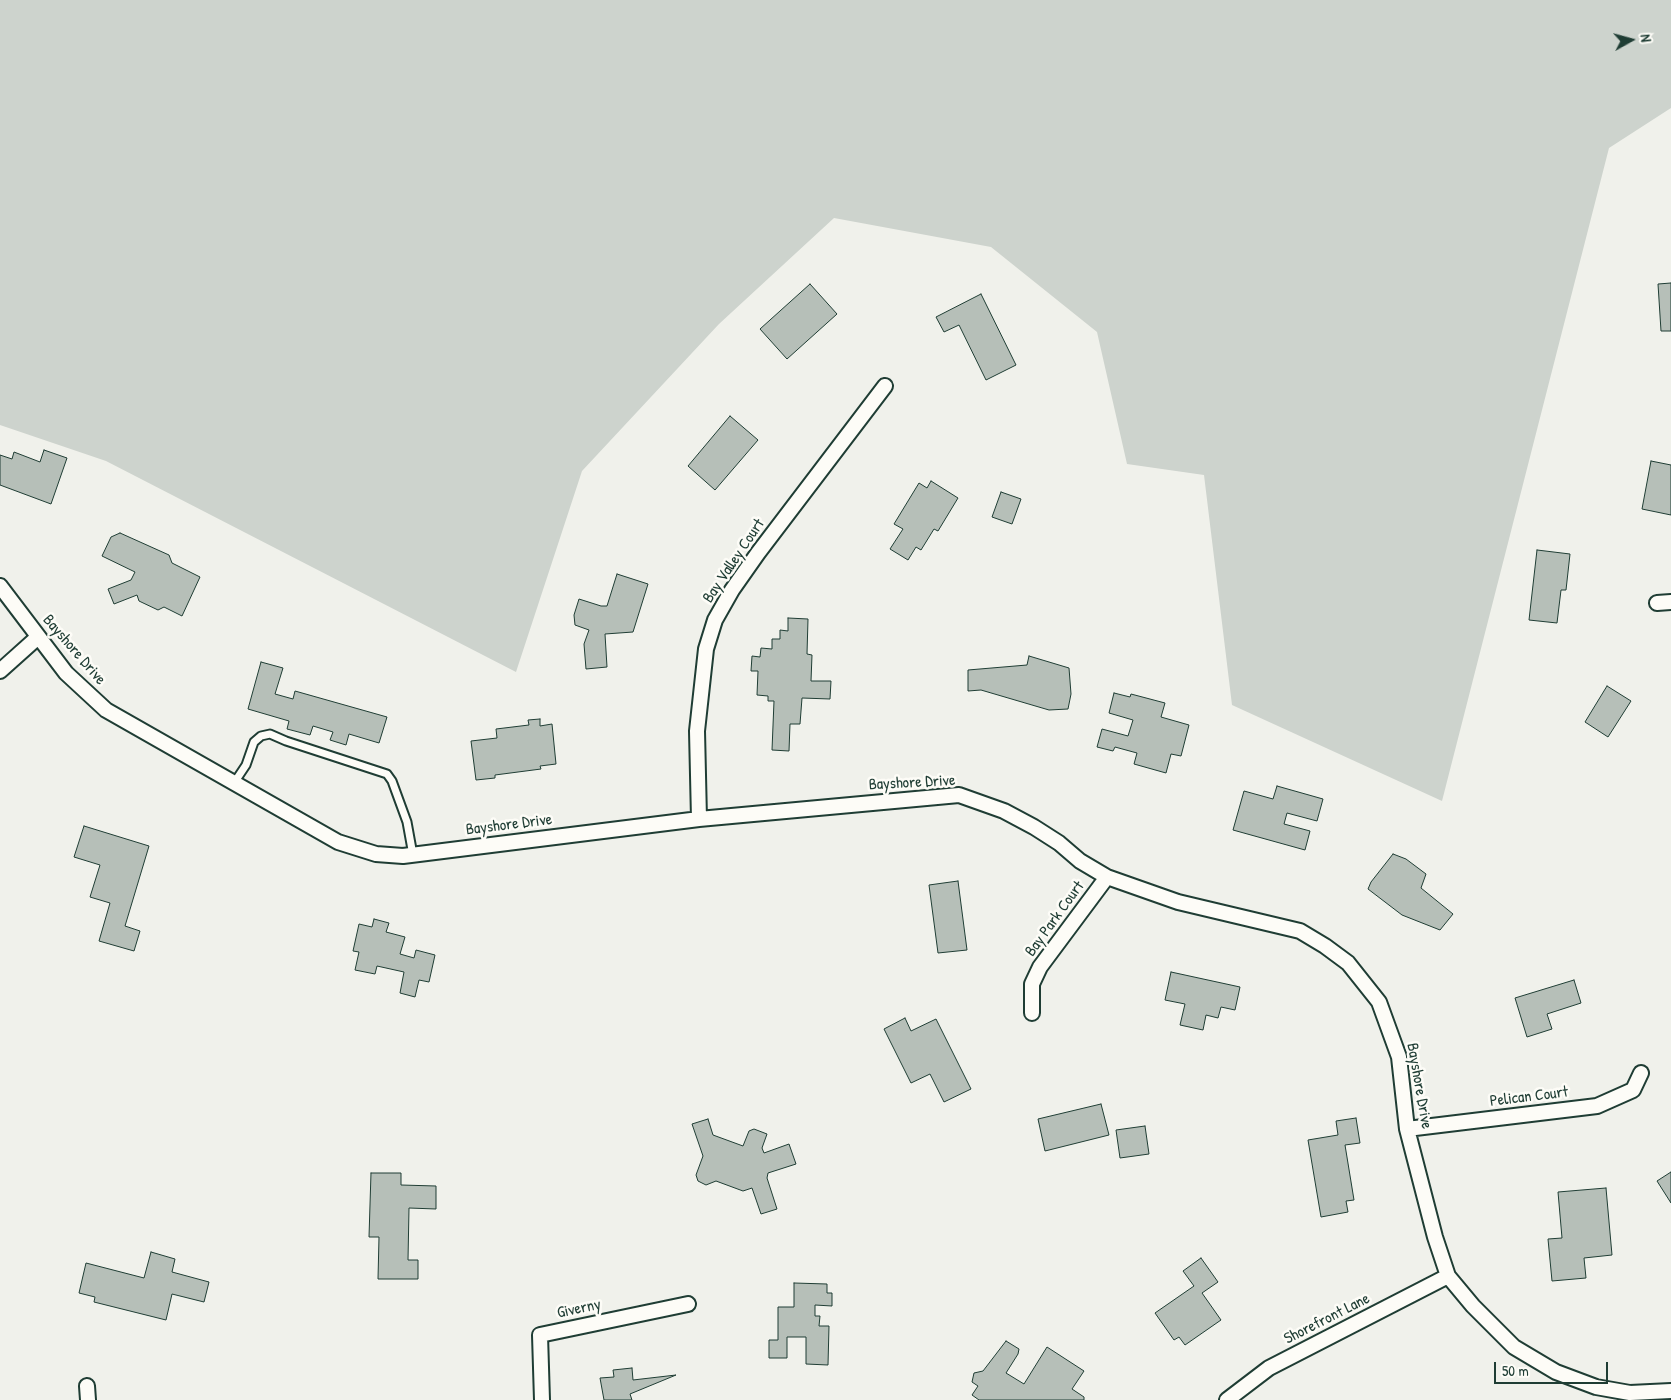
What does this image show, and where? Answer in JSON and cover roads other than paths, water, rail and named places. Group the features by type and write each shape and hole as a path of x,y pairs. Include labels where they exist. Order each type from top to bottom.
{"street":[{"name":"Bay Valley Court","path":"699,818 697,731 706,649 716,620 732,590 758,553 885,386"},
{"name":"Bayshore Drive","path":"0,586 66,673 106,710 338,842 376,854 413,855 699,818 958,795 1004,812 1034,827 1080,861 1108,878 1178,902 1300,931 1348,963 1379,1002 1399,1056 1407,1129 1434,1237 1448,1276 1473,1306 1514,1347 1556,1372 1596,1386 1630,1393 1671,1391"},
{"path":"0,671 38,637"},
{"name":"Bay Park Court","path":"1032,1013 1032,984 1040,967 1108,878"},
{"name":"Pelican Court","path":"1407,1129 1597,1106 1633,1090 1641,1073"},
{"name":"Shorefront Lane","path":"1226,1400 1270,1368 1448,1276"},
{"name":"Giverny","path":"542,1400 540,1335 688,1304"}],"lane":[{"path":"234,783 246,765 254,742 261,736 270,734 286,742 387,774 392,781 407,822 413,855"}]}
